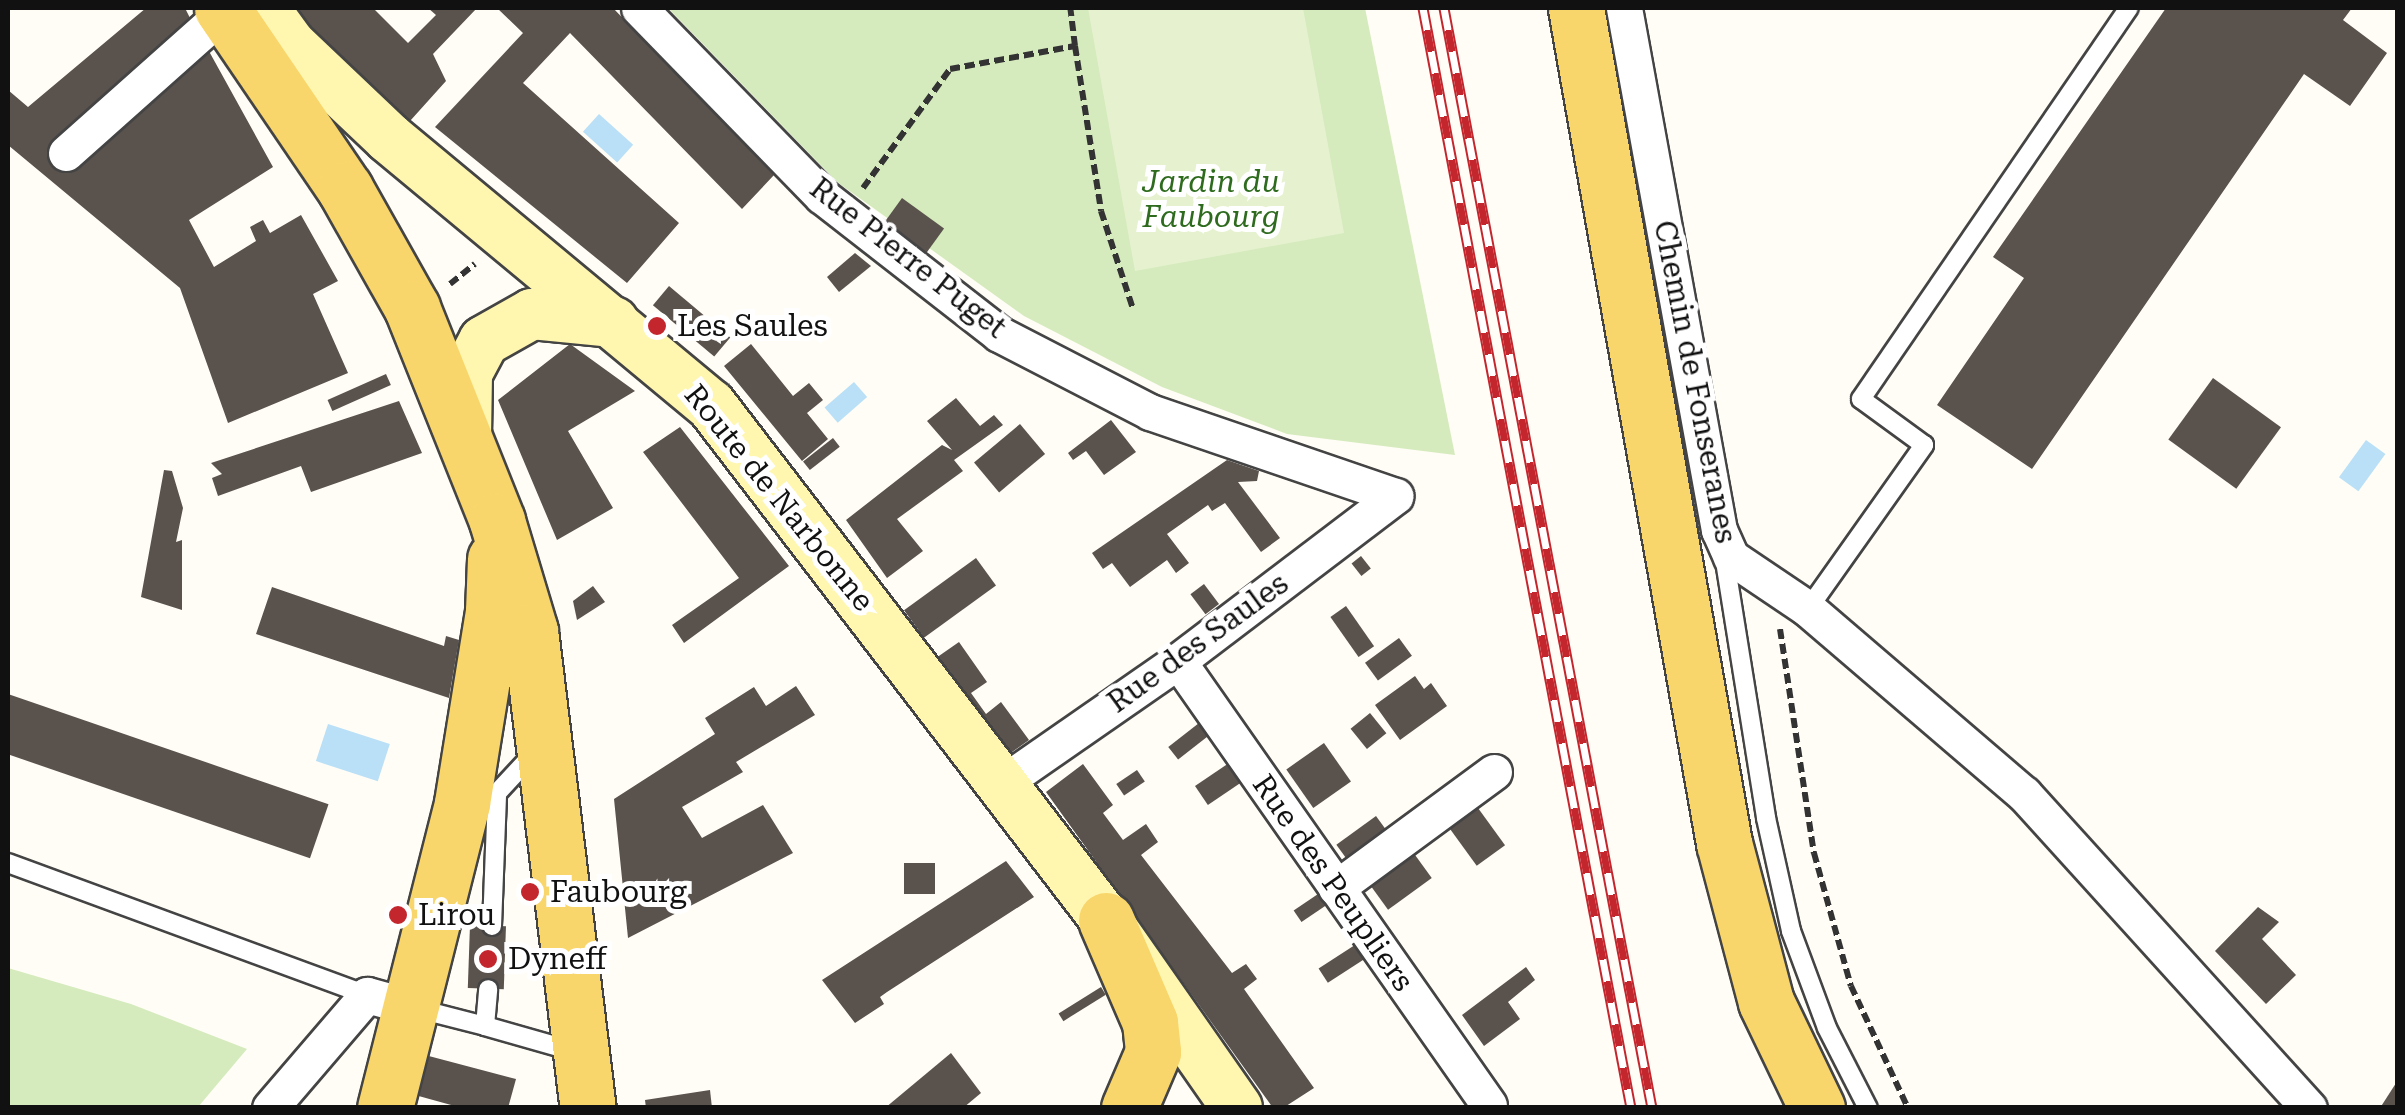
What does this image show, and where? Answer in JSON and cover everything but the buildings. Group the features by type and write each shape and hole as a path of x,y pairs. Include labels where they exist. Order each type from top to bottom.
{"main road":[{"path":"1576,8 1724,843 1766,1002 1817,1108"},
{"path":"237,9 412,308 496,521 530,630 588,1108"},
{"name":"Route de Narbonne","path":"237,9 291,44 388,138 619,323 711,404 998,786 1106,920 1237,1108"},
{"path":"466,437 467,372 484,341 532,314 619,323"},
{"path":"385,1108 389,1001 483,778 496,521"},
{"name":"Route de Narbonne","path":"1106,920 1150,1022 1154,1052 1129,1108"}],"street":[{"name":"Rue Pierre Puget","path":"639,8 845,213 999,334 1150,412 1395,496"},
{"name":"Chemin de Fonseranes","path":"1624,8 1719,530 1742,571 1808,609 2024,794 2308,1108"},
{"path":"66,153 237,9"},
{"name":"Rue des Saules","path":"998,786 1178,661 1395,496"},
{"name":"Rue des Peupliers","path":"1178,661 1488,1105"},
{"path":"1336,888 1494,772"},
{"path":"270,1108 389,1001"}],"lane":[{"path":"1808,609 1924,444 1861,398 2130,8"},
{"path":"1719,530 1792,931 1827,1028 1868,1108"},
{"path":"492,926 483,778 543,743"},
{"path":"8,863 389,1001 582,1054"},
{"path":"485,1026 488,989"}],"path":[{"path":"1070,8 1101,211 1133,309"},
{"path":"845,213 950,69 1076,46"},
{"path":"412,308 468,273 502,232"}],"green space":[{"name":"Jardin du Faubourg","path":"668,8 1365,8 1455,455 1287,434 1162,387 1024,316 837,182"},
{"path":"1088,8 1303,8 1344,233 1135,271"},
{"path":"8,968 131,1004 247,1049 198,1107 8,1107"}],"water":[{"path":"599,114 633,145 617,163 583,132"},
{"path":"854,382 867,397 838,423 825,408"},
{"path":"2366,440 2385,454 2358,491 2339,477"},
{"path":"328,724 390,744 378,781 316,761"}],"railway":[{"path":"1423,8 1631,1108"},
{"path":"1444,8 1652,1108"}],"place":[{"name":"Les Saules","path":"657,326"},
{"name":"Faubourg","path":"530,892"},
{"name":"Lirou","path":"398,915"},
{"name":"Dyneff","path":"488,959"}]}
